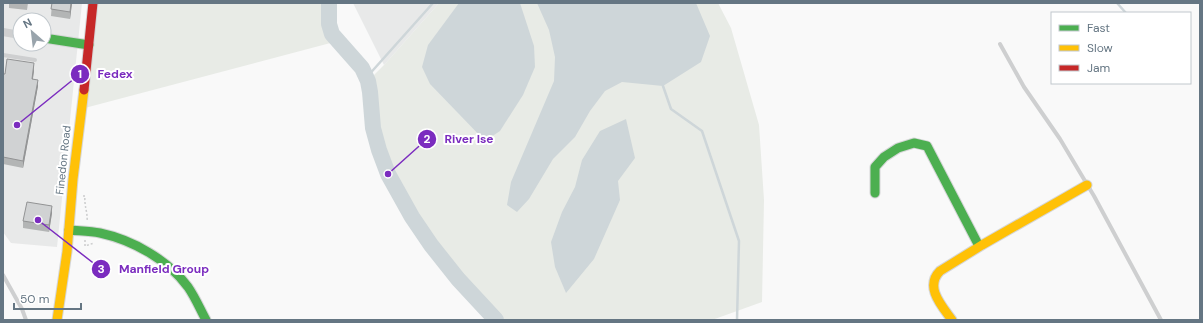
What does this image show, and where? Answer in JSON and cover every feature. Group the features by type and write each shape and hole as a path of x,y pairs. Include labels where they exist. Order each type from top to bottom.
{"street":[{"name":"Finedon Road","path":"56,320 67,252 72,179 89,45 92,3"},
{"path":"52,39 89,45"},
{"path":"875,193 876,167 884,157 898,148 914,142 927,146 979,246"},
{"path":"952,320 936,296 933,281 935,274 979,246 1087,185"},
{"path":"69,230 103,234 132,244 158,258 188,287 206,320"}],"lane":[{"path":"1000,44 1024,87 1060,139 1087,185 1161,320"},
{"path":"3,55 35,60"},
{"path":"3,275 22,309 26,320"}],"shaded area":[{"path":"3,3 82,3 57,247 11,243 3,232"},
{"path":"93,3 329,3 330,27 338,41 81,109"},
{"path":"353,3 439,3 384,65"},
{"path":"439,3 718,3 731,28 759,125 764,200 762,302 712,320 496,320 435,252 402,202 385,167 375,133 368,81"},
{"path":"459,3 520,3 534,46 535,67 523,95 500,131 485,141 430,84 422,67 428,45"},
{"path":"537,3 696,3 710,36 701,62 663,86 622,82 605,91 590,111 575,137 553,159 529,199 517,212 507,205 511,182 554,81 555,57 549,30"},
{"path":"626,119 635,158 618,181 620,200 594,259 566,293 555,267 551,242 562,212 575,187 582,160 600,131"}],"building":[{"path":"52,3 71,3 70,12 51,9"},
{"path":"7,59 34,63 32,79 38,80 23,161 3,157 3,74 5,74"},
{"path":"27,202 52,206 49,225 23,221"}],"waterway":[{"path":"329,3 329,24 332,34 362,68 368,81 373,128 388,174 412,217 431,245 458,279 496,320"},
{"path":"366,78 433,3"},
{"path":"1117,3 1125,12"},
{"path":"663,86 671,109 702,131 739,241 737,320"}],"traffic: fast":[{"path":"52,39 89,45"},
{"path":"875,193 875,167 884,157 898,148 914,143 927,146 979,246"},
{"path":"69,230 96,232 112,236 149,252 180,277 191,291 206,320"}],"traffic: slow":[{"path":"57,320 67,252 73,179 84,90"},
{"path":"952,320 940,303 934,290 934,283 940,271 982,245 1087,185"}],"traffic: jam":[{"path":"84,90 93,3"}],"place":[{"name":"Fedex","path":"17,125"},
{"name":"River Ise","path":"388,174"},
{"name":"Manfield Group","path":"38,220"}]}
